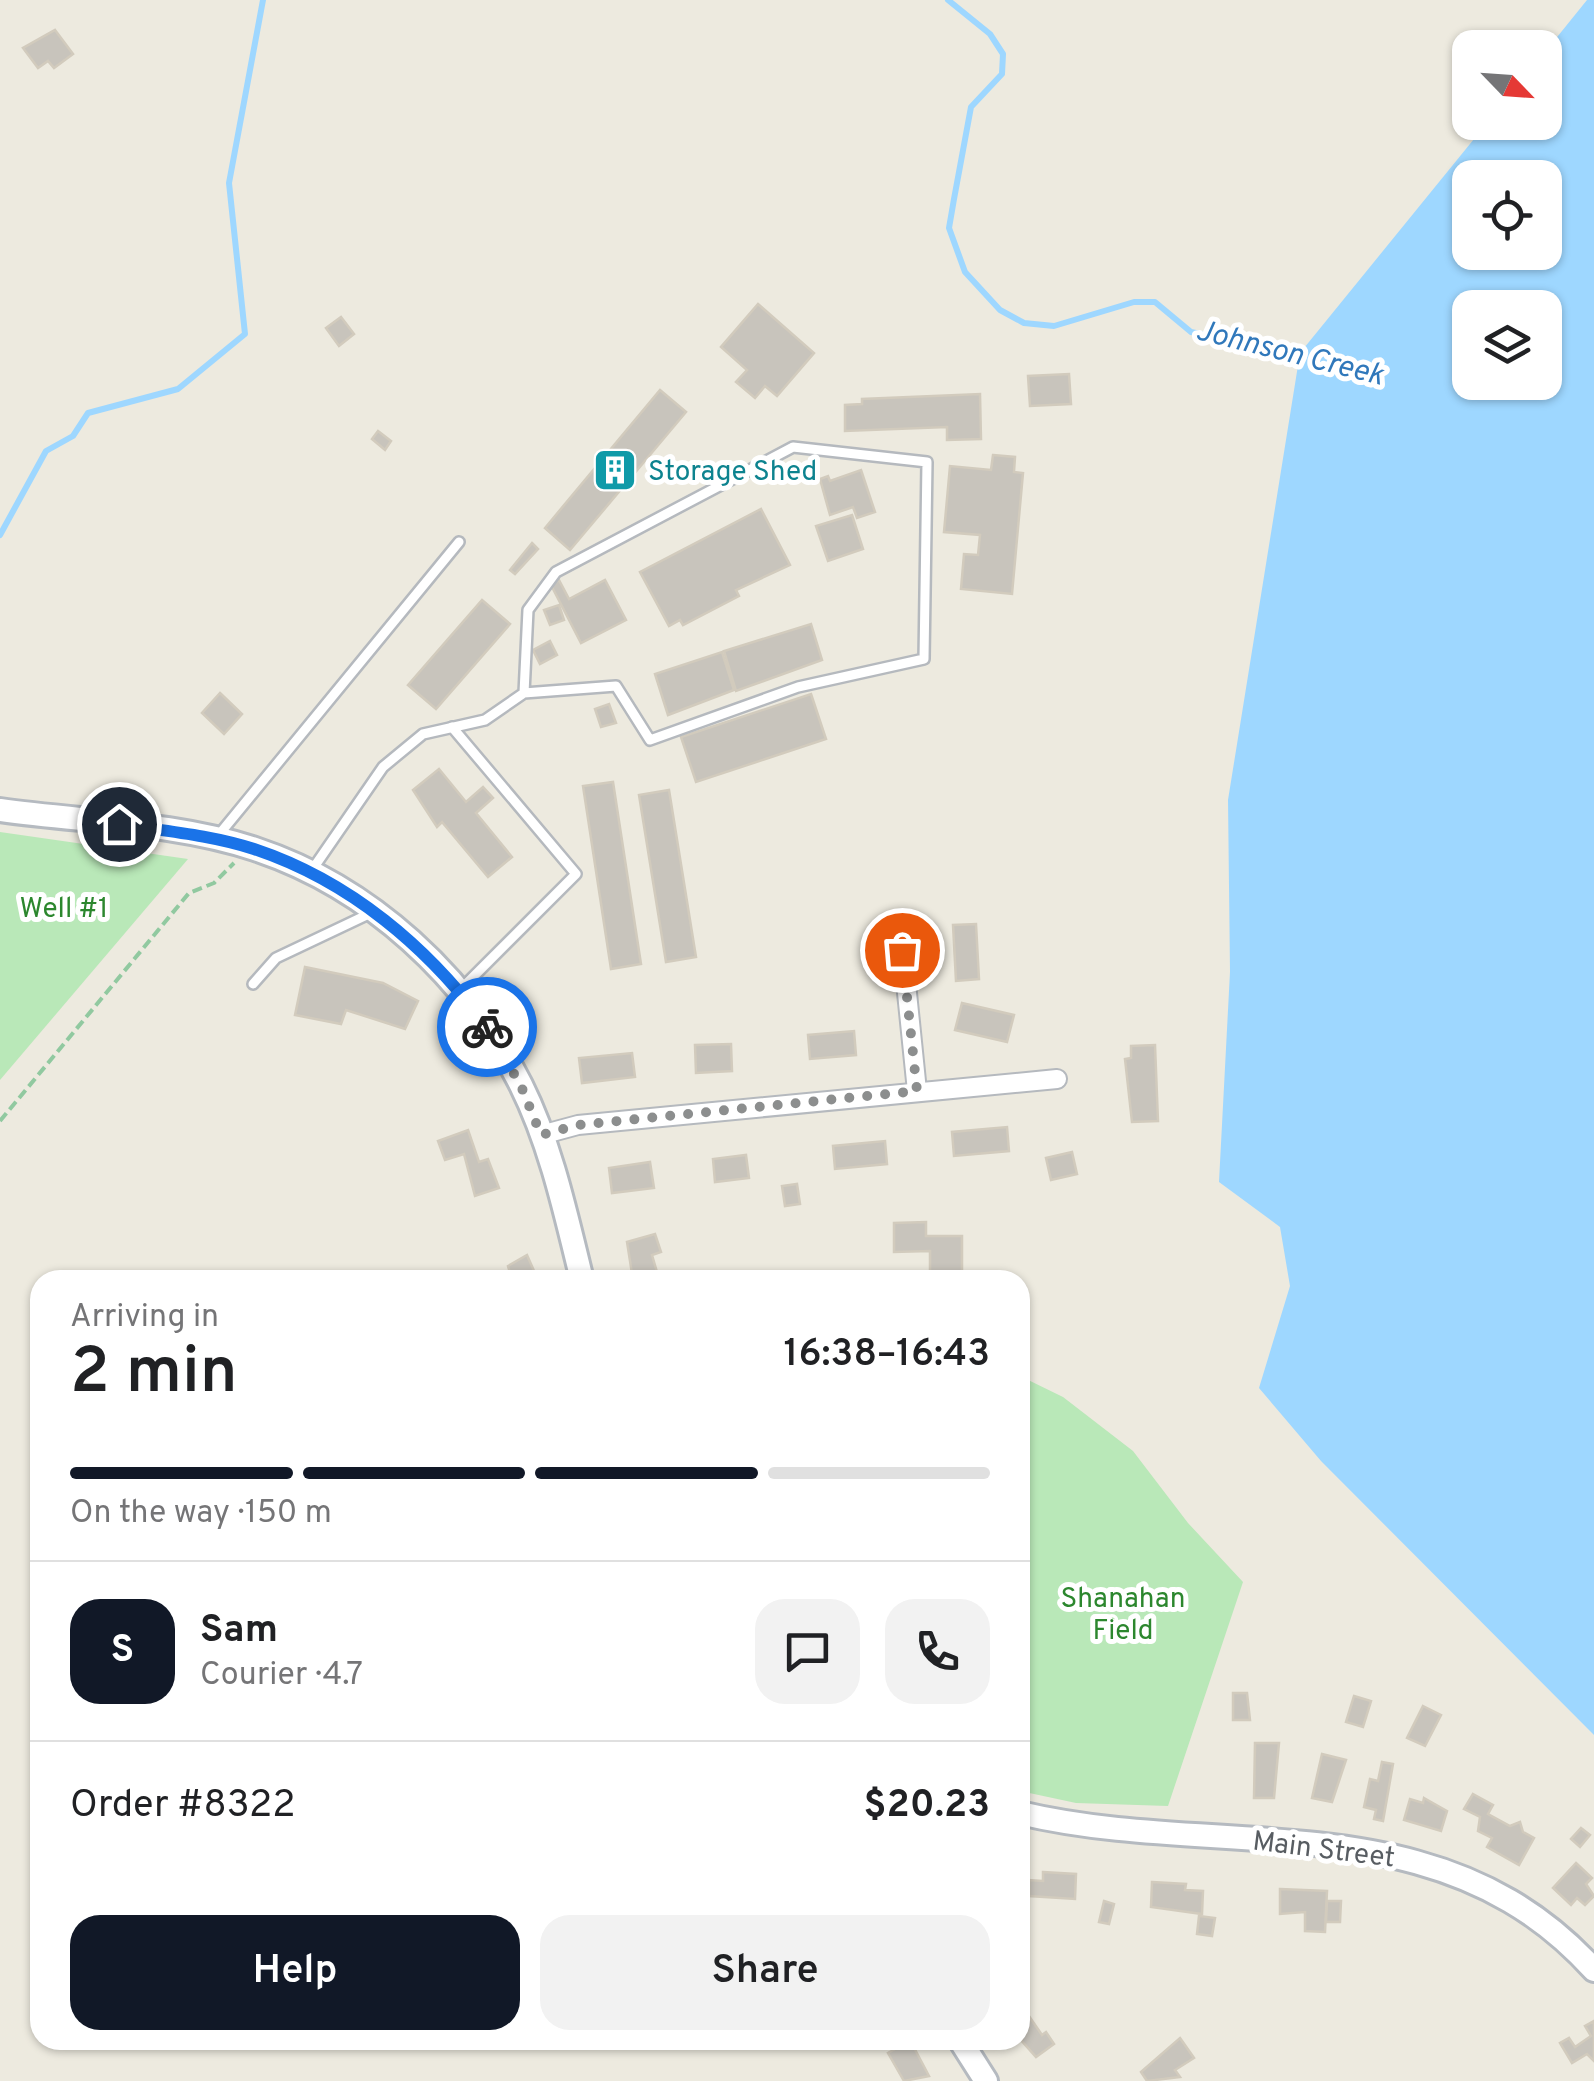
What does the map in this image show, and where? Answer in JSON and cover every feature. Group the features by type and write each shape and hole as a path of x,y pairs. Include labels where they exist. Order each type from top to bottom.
{"main road":[{"path":"0,810 245,846 310,872 374,912 460,990 521,1086 541,1135 579,1270"},
{"name":"Main Street","path":"1030,1815 1088,1826 1357,1847 1410,1858 1455,1873 1522,1906 1594,1970"},
{"path":"966,2050 986,2081"}],"street":[{"path":"900,924 917,1091"},
{"path":"541,1135 578,1125 1057,1079"}],"lane":[{"path":"310,872 383,768 423,734 485,720 524,693 616,686 650,740 798,688 924,659 928,462 793,448 556,572 528,610 524,693"},
{"path":"215,840 459,542"},
{"path":"452,727 576,874 460,990"},
{"path":"254,984 276,958 374,912"}],"path":[{"path":"0,1121 189,892 228,872 245,846"}],"green space":[{"name":"Well #1","path":"0,832 188,859 0,1080"},
{"name":"Shanahan Field","path":"1030,1381 1063,1397 1133,1451 1188,1523 1243,1582 1168,1806 1076,1803 1030,1793"}],"water":[{"path":"1587,0 1594,0 1594,1735 1321,1461 1259,1388 1290,1286 1280,1227 1219,1182 1230,972 1228,800 1300,353 1452,166 1452,270 1562,270 1562,160 1457,160 1473,140 1562,140 1562,31"}],"building":[{"path":"55,30 73,54 54,68 48,61 38,68 23,48"},
{"path":"758,304 814,353 777,396 765,386 755,398 736,382 747,370 721,347"},
{"path":"341,317 354,334 339,346 326,328"},
{"path":"1069,374 1071,404 1030,406 1028,376"},
{"name":"Storage Shed","path":"660,390 686,412 570,550 545,528"},
{"path":"980,394 981,439 947,440 947,427 845,431 845,405 862,404 862,399"},
{"path":"378,431 391,441 385,450 372,439"},
{"path":"993,455 1015,457 1014,472 1023,473 1012,594 961,589 964,554 978,555 980,535 944,532 950,466 991,470"},
{"path":"861,470 875,512 857,518 853,507 830,515 820,479 828,476 830,481"},
{"path":"761,509 790,565 736,590 739,596 683,625 680,620 669,626 640,572"},
{"path":"852,515 863,549 828,561 816,526"},
{"path":"532,543 538,549 515,574 510,570"},
{"path":"559,580 569,599 605,580 626,620 581,643 551,585"},
{"path":"482,600 510,624 436,709 408,685"},
{"path":"559,605 564,620 550,625 544,610"},
{"path":"811,624 822,660 736,691 724,651"},
{"path":"550,641 557,655 540,664 533,650"},
{"path":"722,652 734,690 668,715 655,674"},
{"path":"220,693 242,714 224,734 202,713"},
{"path":"811,694 826,739 696,782 681,737"},
{"path":"609,704 616,723 601,727 595,709"},
{"path":"439,769 466,802 483,787 493,798 476,813 512,857 488,877 442,822 437,827 413,790"},
{"path":"613,782 641,964 611,969 583,786"},
{"path":"669,790 696,957 666,962 639,795"},
{"path":"976,924 979,979 956,981 953,925"},
{"path":"305,967 383,983 418,1001 405,1029 346,1010 341,1024 295,1015"},
{"path":"962,1003 1014,1015 1007,1042 955,1030"},
{"path":"854,1031 856,1055 810,1059 808,1035"},
{"path":"731,1044 732,1071 696,1073 695,1045"},
{"path":"1155,1045 1158,1121 1132,1122 1125,1059 1131,1058 1131,1046"},
{"path":"632,1053 635,1077 582,1083 579,1058"},
{"path":"1007,1127 1009,1151 954,1156 952,1132"},
{"path":"468,1130 479,1162 488,1159 499,1188 475,1196 464,1154 445,1160 438,1141"},
{"path":"885,1141 887,1164 835,1169 833,1146"},
{"path":"1072,1152 1077,1174 1051,1180 1046,1158"},
{"path":"746,1155 749,1178 715,1182 713,1159"},
{"path":"650,1162 654,1188 612,1193 609,1168"},
{"path":"797,1184 800,1204 785,1206 782,1186"},
{"path":"926,1222 926,1236 962,1236 962,1270 930,1270 930,1251 894,1252 894,1223"},
{"path":"655,1234 661,1252 652,1255 656,1270 631,1270 627,1242"},
{"path":"527,1255 534,1270 509,1270 508,1266"},
{"path":"1233,1693 1247,1693 1250,1720 1233,1720"},
{"path":"1354,1696 1371,1701 1363,1727 1346,1722"},
{"path":"1423,1706 1441,1715 1425,1746 1407,1738"},
{"path":"1255,1743 1279,1743 1274,1798 1254,1798"},
{"path":"1322,1754 1346,1760 1332,1802 1312,1798"},
{"path":"1382,1762 1393,1764 1383,1821 1374,1819 1376,1810 1364,1807 1370,1779 1378,1781"},
{"path":"1473,1794 1493,1805 1488,1814 1510,1826 1520,1822 1523,1832 1534,1838 1519,1865 1487,1847 1492,1838 1478,1831 1480,1817 1464,1809"},
{"path":"1424,1798 1447,1811 1441,1831 1404,1820 1410,1799 1423,1803"},
{"path":"1581,1828 1590,1835 1580,1847 1571,1839"},
{"path":"1576,1863 1592,1878 1586,1884 1594,1896 1585,1905 1577,1898 1571,1905 1553,1888"},
{"path":"1043,1872 1076,1874 1075,1899 1030,1896 1030,1880 1043,1881"},
{"path":"1152,1882 1186,1884 1185,1890 1203,1891 1202,1914 1151,1907"},
{"path":"1280,1889 1327,1891 1325,1932 1305,1931 1305,1912 1280,1914"},
{"path":"1104,1901 1114,1904 1109,1924 1099,1922"},
{"path":"1327,1901 1341,1901 1340,1922 1326,1922"},
{"path":"1199,1916 1215,1918 1212,1936 1197,1934"},
{"path":"1030,2018 1054,2044 1036,2057 1030,2050"},
{"path":"1594,2021 1594,2061 1587,2054 1572,2063 1560,2043 1569,2038 1575,2047 1591,2036 1585,2026"},
{"path":"1180,2038 1194,2058 1175,2070 1180,2077 1147,2081 1141,2072"},
{"path":"915,2050 929,2076 904,2081 888,2053"}],"waterway":[{"path":"0,535 46,451 73,436 88,413 178,389 245,334 229,183 263,0"},
{"name":"Johnson Creek","path":"948,0 990,34 1003,54 1002,74 971,107 949,228 965,272 1000,310 1024,323 1054,326 1134,302 1155,302 1191,332 1307,357"}],"way so far":[{"path":"487,1027 521,1086 541,1135 578,1125 917,1091 902,950"}],"place":[{"name":"Storage Shed","path":"615,470"}],"route":[{"path":"119,824 245,846 316,875 399,930 460,990 487,1027"}]}
